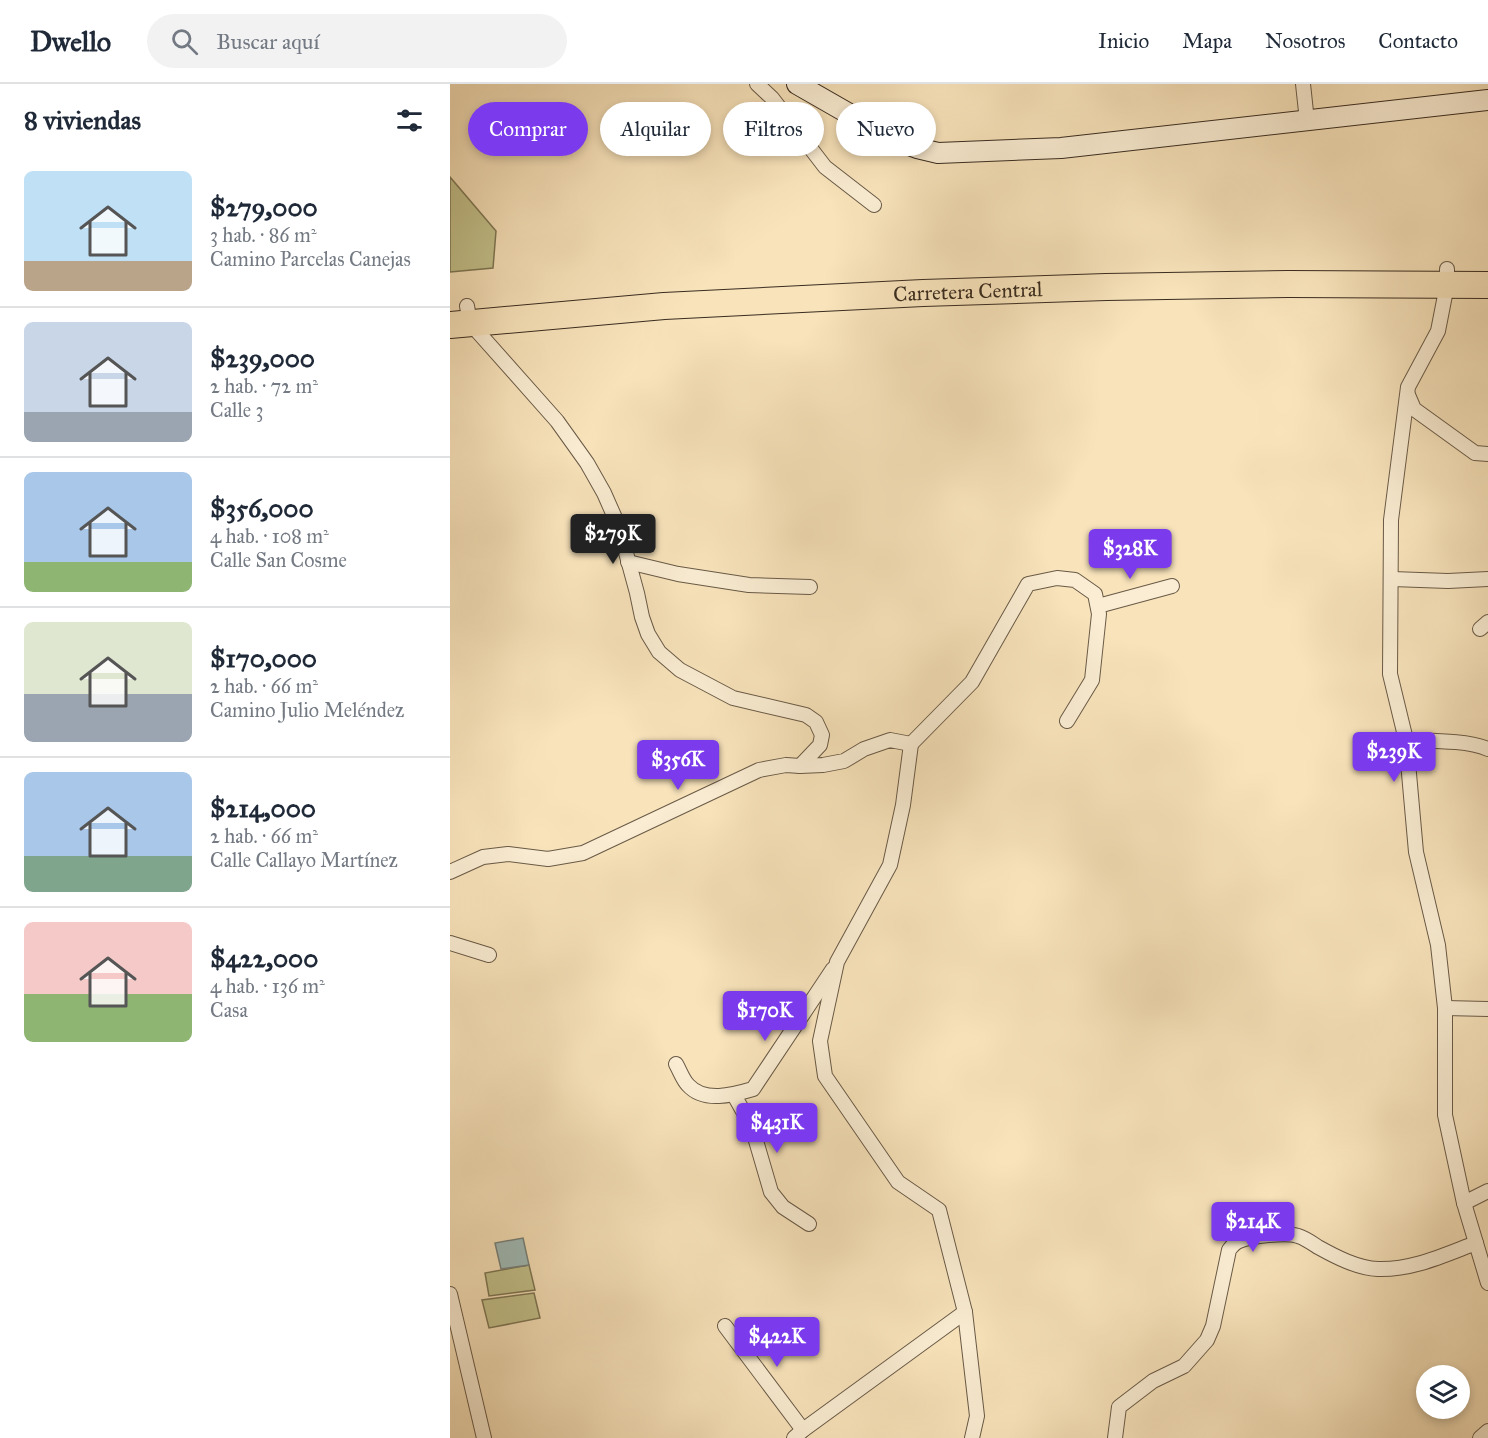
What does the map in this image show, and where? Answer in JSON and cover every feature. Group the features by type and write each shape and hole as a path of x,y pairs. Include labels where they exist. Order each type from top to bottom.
{"highway":[{"name":"Carretera Central","path":"459,315 665,291 925,276 1287,268 1447,277 1488,285"},
{"name":"Carretera Central","path":"1447,277 1488,269"}],"street":[{"path":"757,84 772,98 825,167 874,205"},
{"path":"797,84 893,139 938,153 1061,148 1488,100"},
{"path":"1303,84 1306,121"},
{"path":"1447,277 1438,331 1407,393 1391,520 1390,674 1406,740 1416,852 1438,945 1445,1008 1445,1115 1464,1203 1488,1283"},
{"path":"459,315 557,421 604,493 619,526 642,617 648,634 659,652 680,670 733,698 806,715 816,722 822,735 820,746 800,766"},
{"path":"1407,393 1414,409 1475,453 1488,454"},
{"path":"628,562 678,574 750,585 810,587"},
{"path":"676,1064 689,1087 707,1096 734,1095 753,1089 837,963 890,865 903,805 911,744 972,682 1028,584 1057,578 1075,580 1095,594 1099,614 1092,680 1067,721"},
{"path":"1392,579 1448,581 1488,579"},
{"path":"1098,606 1172,586"},
{"path":"450,872 483,857 508,854 548,859 583,853 759,770 786,765 823,765 844,761 864,749 890,740 911,744"},
{"path":"1406,740 1480,745 1488,749"},
{"path":"450,943 489,955"},
{"path":"837,963 820,1041 825,1076 898,1182 939,1210 965,1312 977,1416 972,1438"},
{"path":"1445,1008 1488,1009"},
{"path":"734,1095 752,1127 771,1192 783,1207 809,1224"},
{"path":"1464,1203 1488,1191"},
{"path":"1115,1438 1119,1407 1153,1381 1184,1366 1206,1340 1213,1326 1229,1250 1239,1241 1254,1236 1290,1234 1299,1236 1359,1266 1377,1269 1412,1267 1476,1243"},
{"path":"450,1294 453,1317 484,1438"},
{"path":"725,1326 799,1434 965,1312"},
{"path":"1480,1438 1488,1431"}],"shaded area":[{"path":"450,177 496,231 493,268 450,272"},
{"path":"529,1265 535,1290 489,1296 485,1273"},
{"path":"534,1293 540,1318 489,1328 482,1300"}],"water":[{"path":"523,1238 529,1265 501,1269 495,1243"}]}
